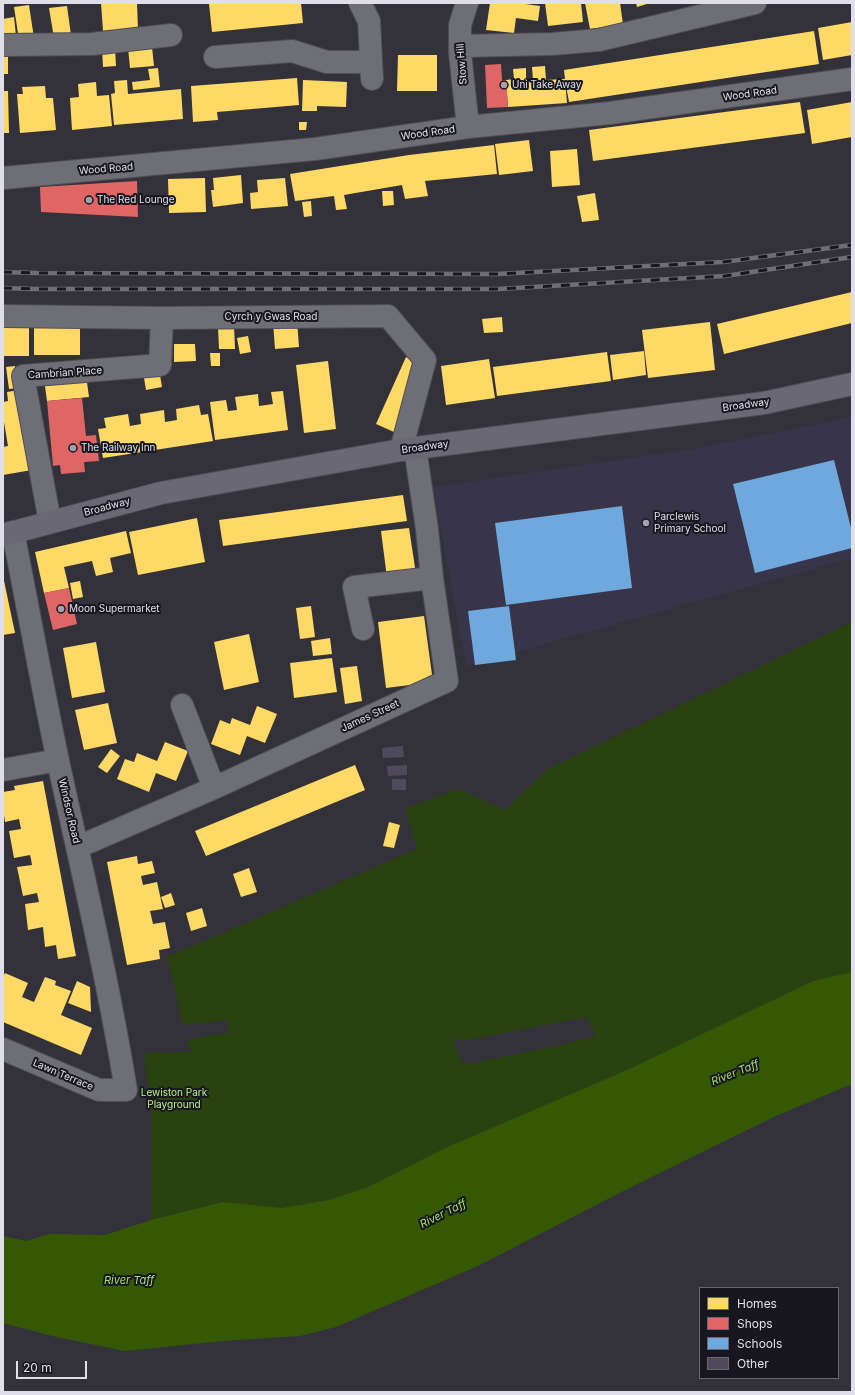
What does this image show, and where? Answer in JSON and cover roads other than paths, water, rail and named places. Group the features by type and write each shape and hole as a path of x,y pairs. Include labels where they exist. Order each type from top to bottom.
{"main road":[{"name":"Broadway","path":"8,533 161,493 408,449 764,403 852,384"}],"street":[{"path":"215,57 292,51 327,62 372,70 369,21 360,3"},
{"name":"Stow Hill","path":"467,3 460,25 460,46 468,127"},
{"path":"460,46 552,44 599,40 755,3"},
{"path":"3,45 92,44 170,35"},
{"name":"Wood Road","path":"3,178 315,149 468,127 610,113 852,79"},
{"name":"Cyrch y Gwas Road","path":"3,316 162,318 388,316 425,360 408,449"},
{"name":"Cambrian Place","path":"50,522 23,376 160,364 162,318"},
{"name":"James Street","path":"78,847 214,788 447,681 432,578 427,529 408,449"},
{"name":"Windsor Road","path":"8,533 78,847 126,1090"},
{"path":"363,629 354,586 432,578"},
{"path":"182,705 214,788"},
{"path":"3,770 58,760"},
{"name":"Lawn Terrace","path":"3,1049 99,1090 126,1090"}],"water":[{"name":"River Taff","path":"852,972 852,1084 776,1116 633,1186 478,1266 336,1327 300,1336 223,1341 125,1351 52,1336 3,1323 3,1236 27,1241 49,1234 105,1235 151,1220 223,1202 282,1208 329,1200 368,1187 445,1148 627,1070 813,981"}],"railway":[{"path":"3,272 497,274 723,262 852,245"},
{"path":"3,288 498,289 725,276 852,257"}],"place":[{"name":"Uni Take Away","path":"504,85"},
{"name":"The Red Lounge","path":"89,200"},
{"name":"The Railway Inn","path":"73,448"},
{"name":"Parclewis Primary School","path":"646,523"},
{"name":"Moon Supermarket","path":"61,609"}],"park label":[{"name":"Lewiston Park Playground","path":"174,1098"}]}
